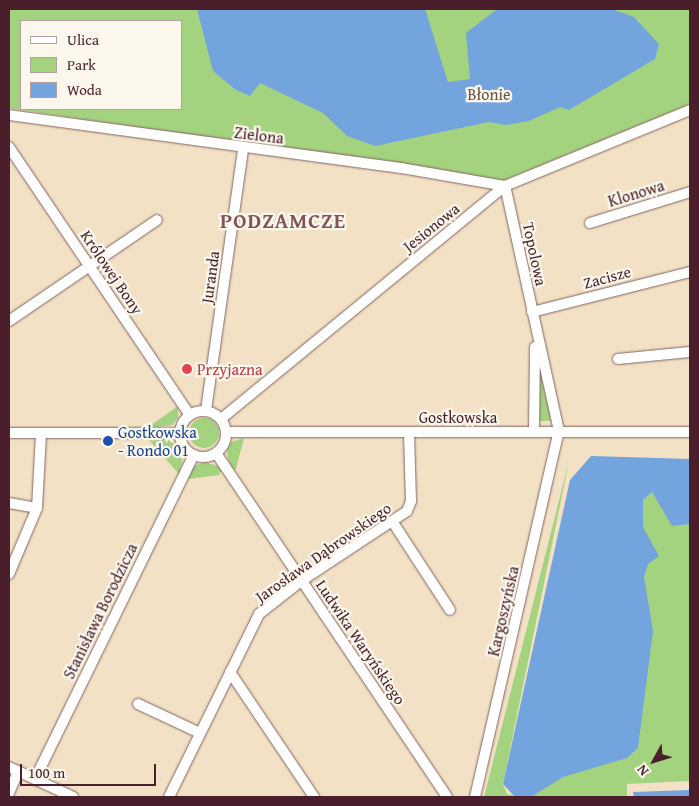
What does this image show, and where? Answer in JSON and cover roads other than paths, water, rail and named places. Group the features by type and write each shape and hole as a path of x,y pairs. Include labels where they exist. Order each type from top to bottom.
{"street":[{"name":"Jesionowa","path":"221,419 505,186 690,110"},
{"name":"Zielona","path":"9,116 401,168 505,186"},
{"name":"Królowej Bony","path":"9,147 189,414"},
{"name":"Juranda","path":"206,410 243,148"},
{"name":"Topolowa","path":"505,186 559,431"},
{"name":"Klonowa","path":"590,223 690,192"},
{"path":"9,321 157,220"},
{"name":"Zacisze","path":"532,312 690,272"},
{"name":"Topolowa","path":"534,431 536,329"},
{"path":"618,359 690,352"},
{"path":"206,410 221,419 226,432 223,446 216,454 209,457 194,456 182,446 179,433 189,414 206,410"},
{"name":"Kargoszyńska","path":"475,797 559,431"},
{"name":"Gostkowska","path":"226,432 690,432"},
{"name":"Jarosława Dąbrowskiego","path":"169,797 259,614 301,581 407,511 411,500 409,432"},
{"path":"9,433 179,433"},
{"path":"9,574 37,508 41,433"},
{"name":"Ludwika Waryńskiego","path":"216,454 447,797"},
{"name":"Stanisława Borodzicza","path":"35,779 194,456"},
{"path":"9,503 37,508"},
{"path":"392,522 450,610"},
{"path":"230,672 314,797"},
{"path":"138,704 200,733"},
{"path":"9,793 14,769 73,797"}],"water":[{"path":"197,9 425,9 448,82 470,79 466,33 497,9 615,10 634,17 659,44 655,59 569,110 560,107 529,121 506,125 489,122 375,146 347,136 323,113 260,83 250,96 236,90 213,71"},
{"path":"591,456 690,459 690,524 672,526 652,492 643,500 643,527 659,556 648,564 644,577 653,631 638,748 627,758 563,777 531,797 515,797 503,784 570,480"},
{"path":"690,790 690,797 634,797 633,792"}],"place":[{"name":"Przyjazna","path":"187,369"},
{"name":"Gostkowska - Rondo 01","path":"108,441"}],"district":[{"name":"PODZAMCZE","path":"283,221"}],"park label":[{"name":"Błonie","path":"489,94"}]}
